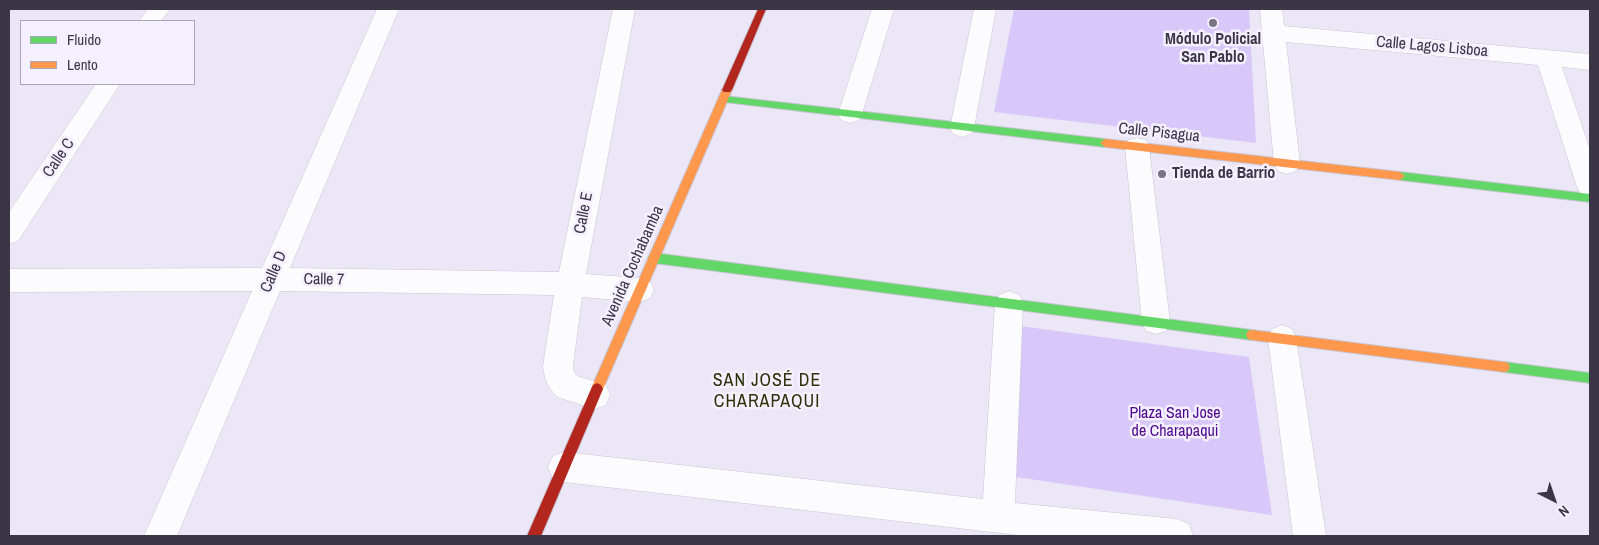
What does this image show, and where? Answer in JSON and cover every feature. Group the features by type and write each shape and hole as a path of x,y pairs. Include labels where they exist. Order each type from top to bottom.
{"street":[{"path":"151,20 158,9"},
{"name":"Calle D","path":"160,536 388,9"},
{"name":"Calle E","path":"595,395 568,387 560,378 558,366 570,284 624,9"},
{"name":"Avenida Cochabamba","path":"534,536 762,9"},
{"path":"850,114 882,9"},
{"path":"962,128 985,9"},
{"path":"1271,9 1287,164"},
{"name":"Calle Lagos Lisboa","path":"1273,33 1590,62"},
{"path":"1547,58 1590,187"},
{"name":"Calle C","path":"9,233 107,85"},
{"name":"Calle Pisagua","path":"724,99 962,128 1590,198"},
{"path":"1138,147 1156,322"},
{"path":"654,258 1590,378"},
{"name":"Calle 7","path":"9,280 271,279 570,284 640,290"},
{"path":"998,518 1008,304"},
{"path":"1282,338 1310,536"},
{"path":"564,467 1103,532 1177,536"}],"green space":[{"path":"1014,9 1249,9 1256,143 994,112"},
{"name":"Plaza San Jose de Charapaqui","path":"1020,326 1249,357 1272,515 1016,477"}],"traffic: fast":[{"path":"724,99 1105,143"},
{"path":"1400,176 1590,198"},
{"path":"654,258 1252,335"},
{"path":"1504,367 1590,378"}],"traffic: slow":[{"path":"597,389 727,90"},
{"path":"1105,143 1400,176"},
{"path":"1252,335 1504,367"}],"traffic: jam":[{"path":"727,90 762,9"},
{"path":"534,536 597,389"}],"place":[{"name":"Módulo Policial San Pablo","path":"1213,23"},
{"name":"Tienda de Barrio","path":"1162,174"}],"district":[{"name":"SAN JOSÉ DE CHARAPAQUI","path":"767,391"}]}
